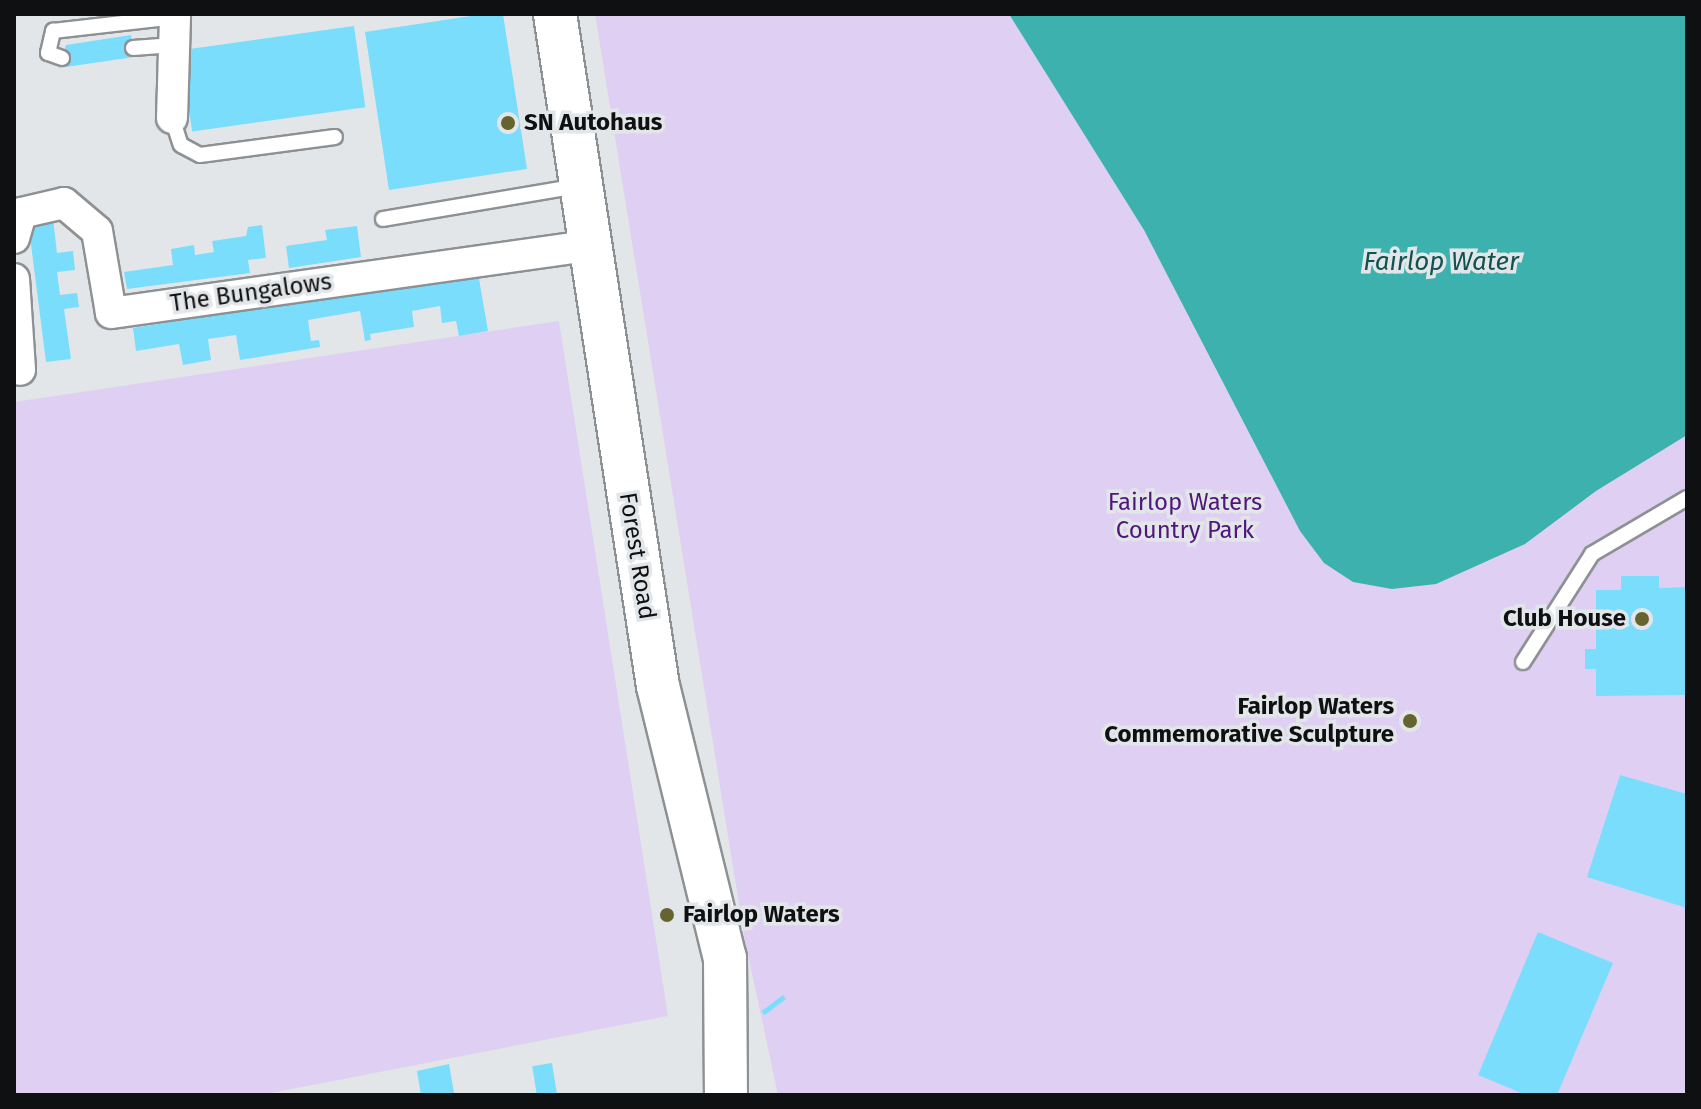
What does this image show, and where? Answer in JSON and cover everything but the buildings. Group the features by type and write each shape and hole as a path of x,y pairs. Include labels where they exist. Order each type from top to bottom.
{"street":[{"name":"Forest Road","path":"555,14 587,246 658,686 725,958 726,1095"},
{"path":"172,118 175,25"},
{"name":"The Bungalows","path":"14,238 21,213 64,203 97,231 111,313 587,246"},
{"path":"14,279 20,370"}],"lane":[{"path":"133,48 175,25"},
{"path":"62,58 48,53 53,31 175,25"},
{"path":"172,118 181,145 200,155 335,137"},
{"path":"383,219 579,186"},
{"path":"1523,662 1592,554 1687,498"}],"green space":[{"name":"Fairlop Waters Country Park","path":"595,14 1687,14 1687,1095 778,1095 745,941"},
{"path":"559,321 668,1016 261,1095 14,1095 14,402"}],"water":[{"name":"Fairlop Water","path":"1009,14 1687,14 1687,435 1596,491 1525,544 1436,584 1392,589 1353,582 1324,563 1300,531 1144,230"}],"place":[{"name":"SN Autohaus","path":"508,123"},
{"name":"Club House","path":"1642,619"},
{"name":"Fairlop Waters Commemorative Sculpture","path":"1410,721"},
{"name":"Fairlop Waters","path":"667,915"}]}
